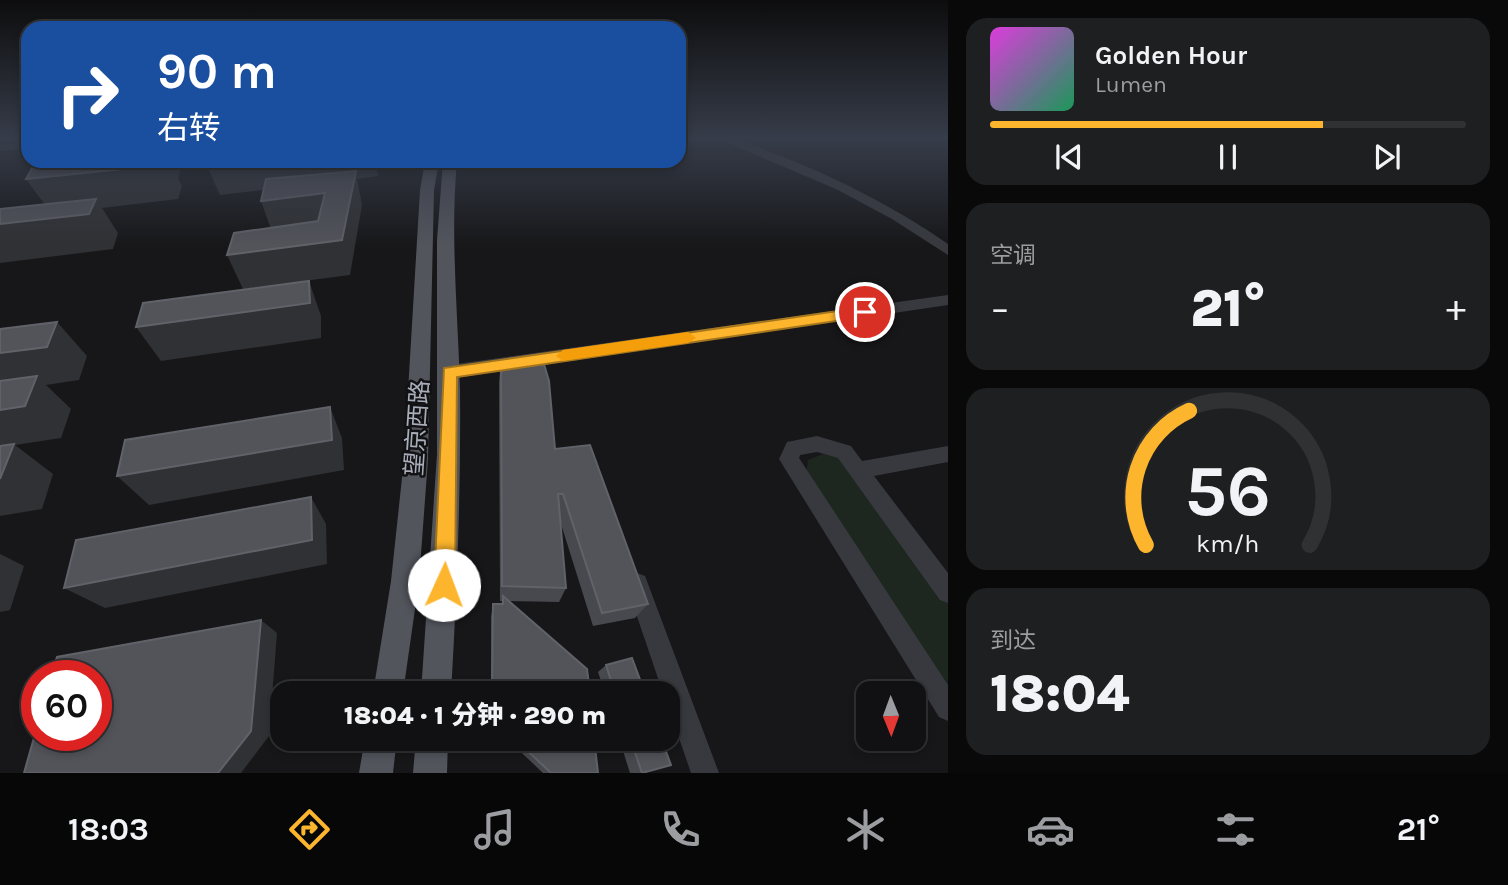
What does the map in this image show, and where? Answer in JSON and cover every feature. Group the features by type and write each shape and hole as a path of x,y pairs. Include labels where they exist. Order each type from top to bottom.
{"main road":[{"name":"望京西路","path":"390,681 405,581 416,459 430,175"},
{"name":"望京西路","path":"437,681 444,585 449,372 446,224 449,175"},
{"path":"376,773 379,751"},
{"path":"430,773 431,751"}],"street":[{"path":"816,175 881,209 948,251"},
{"path":"449,372 948,300"},
{"path":"948,592 844,452 817,444 794,448 789,459 948,708"},
{"path":"858,470 948,454"},
{"path":"632,568 705,773"}],"shaded area":[{"path":"823,454 840,458 948,601 948,693 806,475 808,460"}],"building":[{"path":"28,175 64,175 26,179"},
{"path":"355,175 342,240 227,255 234,233 318,221 325,193 261,201 266,179"},
{"path":"96,199 89,214 0,224 0,209"},
{"path":"309,281 310,303 136,327 143,303"},
{"path":"57,322 47,347 0,353 0,329"},
{"path":"541,354 549,381 555,449 590,445 648,604 602,613 563,494 558,494 566,588 502,586 501,360"},
{"path":"37,376 25,406 0,410 0,381"},
{"path":"330,407 332,440 117,476 125,440"},
{"path":"14,444 0,479 0,446"},
{"path":"311,497 312,540 64,588 76,540"},
{"path":"503,596 587,669 588,681 492,681 493,604 503,604"},
{"path":"261,620 251,731 218,773 24,773 30,751 112,751 112,660 56,660 57,657"},
{"path":"632,658 641,681 611,681 606,665"},
{"path":"528,751 595,751 598,773 551,773"},
{"path":"634,751 666,751 671,765 642,773"}],"slow traffic":[{"path":"563,356 688,338"}],"route":[{"path":"444,585 449,465 449,372 865,312"}]}
